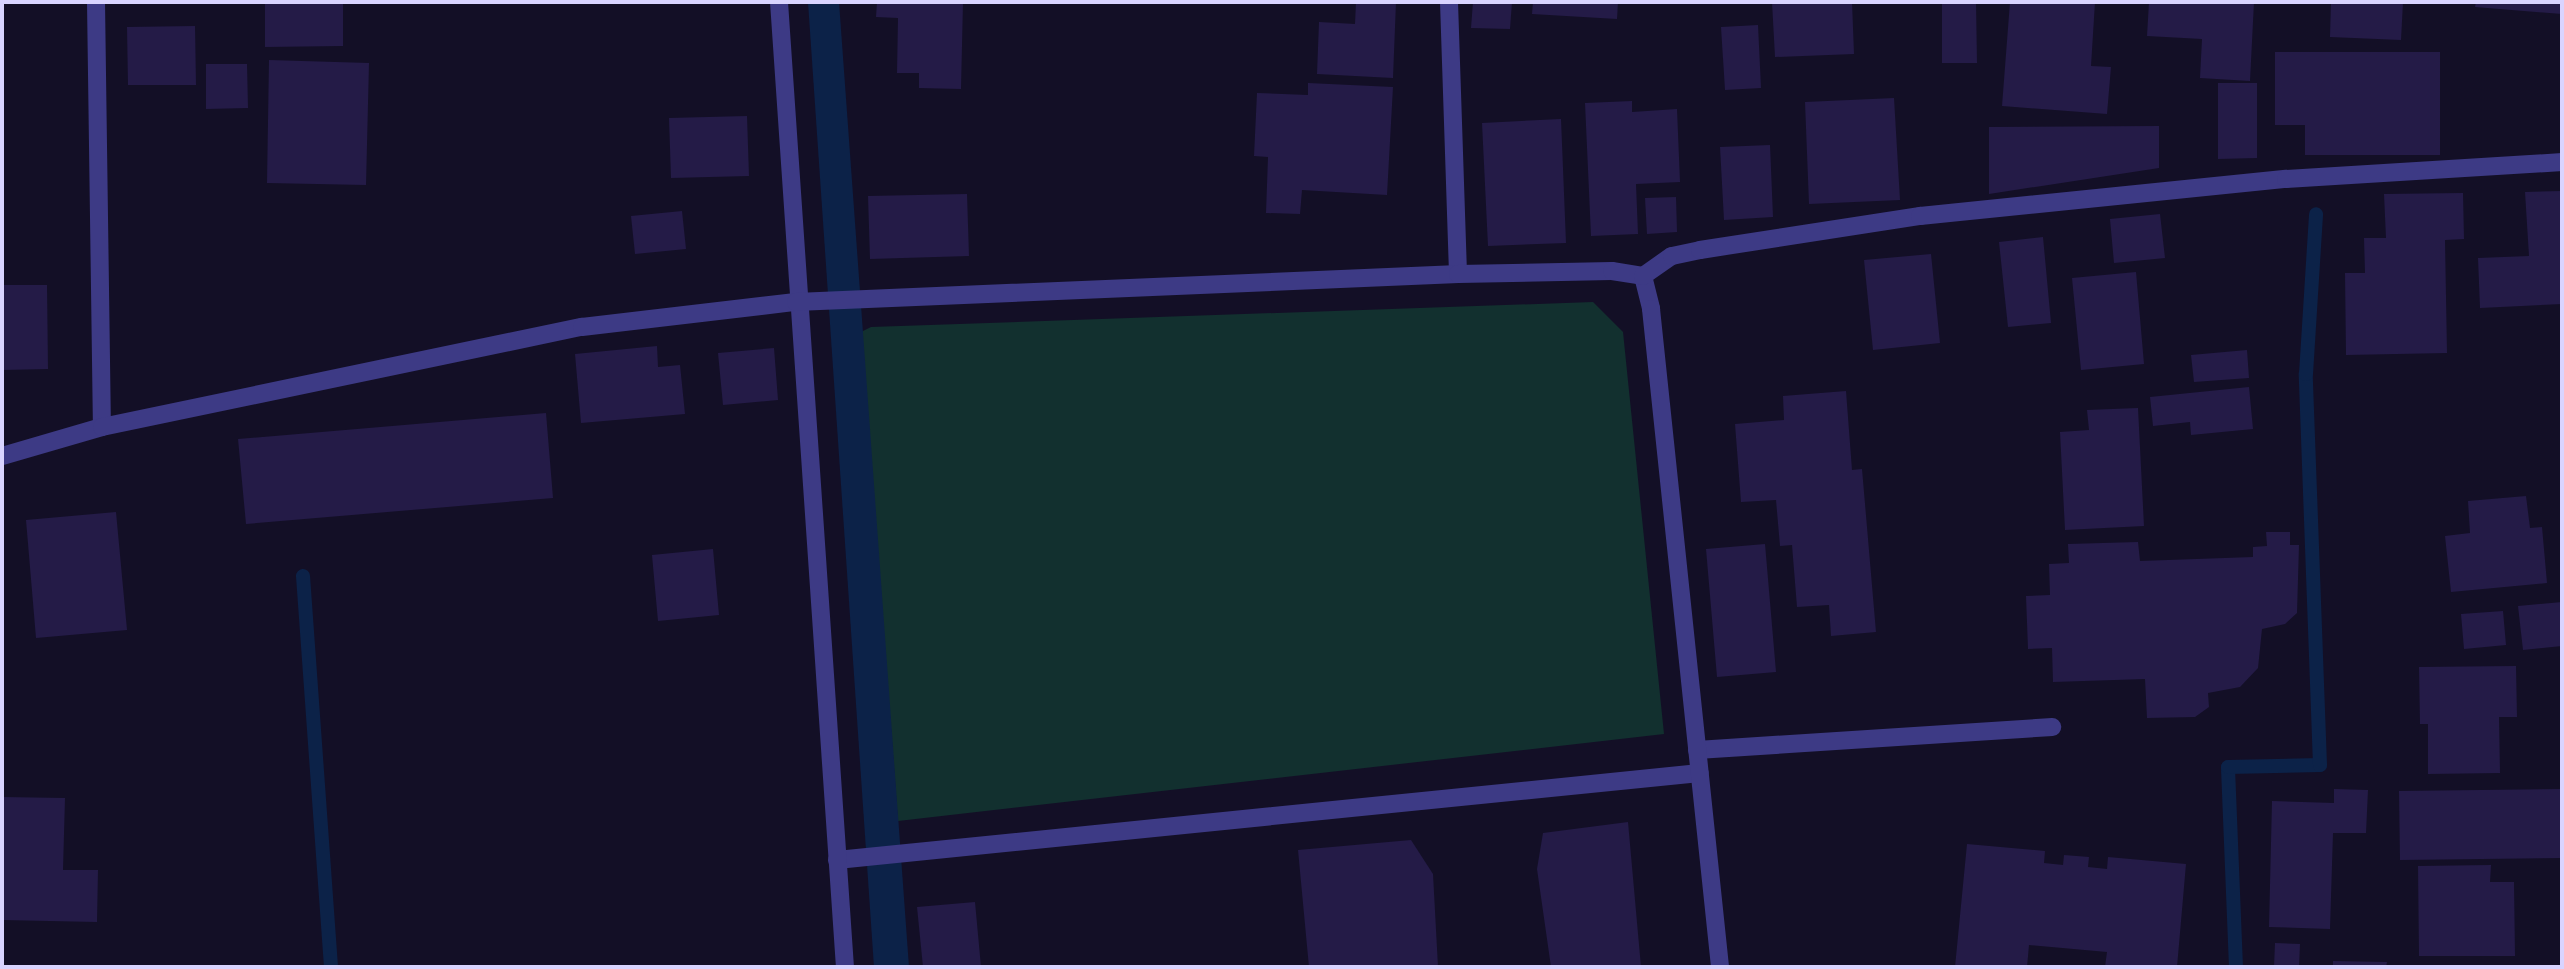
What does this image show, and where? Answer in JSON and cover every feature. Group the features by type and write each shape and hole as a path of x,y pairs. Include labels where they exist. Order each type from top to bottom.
{"street":[{"path":"96,2 102,427"},
{"path":"779,2 796,302 846,859 845,967"},
{"path":"1449,2 1458,274"},
{"path":"2,456 102,427 582,327 796,302 867,295 1458,274 1612,271 1643,276 1672,256 1920,216 2286,179 2562,162"},
{"path":"1643,276 1651,309 1720,967"},
{"path":"1697,750 2052,727"},
{"path":"846,859 1700,773"}],"green space":[{"path":"1593,302 1623,332 1664,734 898,821 861,332 871,327"}],"water":[{"path":"808,2 839,2 909,967 874,967"}],"building":[{"path":"265,2 343,2 343,46 265,47"},
{"path":"877,2 963,2 961,89 919,88 919,73 897,73 898,18 876,17"},
{"path":"1356,2 1396,2 1393,78 1317,74 1319,22 1355,24"},
{"path":"1473,2 1512,2 1510,29 1471,28"},
{"path":"1533,2 1618,2 1617,19 1532,14"},
{"path":"1772,2 1852,2 1854,54 1775,57"},
{"path":"1942,2 1976,2 1977,63 1942,63"},
{"path":"2010,2 2095,2 2091,66 2111,67 2107,114 2002,106"},
{"path":"2149,2 2254,2 2250,81 2200,78 2202,39 2147,36"},
{"path":"2331,2 2403,2 2401,40 2330,37"},
{"path":"2476,2 2562,2 2562,14 2475,7"},
{"path":"1758,25 1761,88 1725,90 1721,27"},
{"path":"195,26 196,85 128,85 127,27"},
{"path":"2275,52 2440,52 2440,155 2305,155 2305,125 2275,125"},
{"path":"269,60 369,63 366,185 267,183"},
{"path":"206,64 247,64 248,108 206,109"},
{"path":"1308,83 1393,87 1387,195 1302,190 1300,214 1266,213 1268,157 1254,156 1257,93 1308,95"},
{"path":"2218,83 2257,83 2257,158 2218,159"},
{"path":"1894,98 1900,200 1809,204 1805,102"},
{"path":"1632,101 1632,112 1677,109 1680,182 1636,184 1638,234 1591,236 1585,103"},
{"path":"747,116 749,176 671,178 669,118"},
{"path":"1561,119 1566,243 1488,246 1482,123"},
{"path":"2159,126 2159,168 1989,194 1989,127"},
{"path":"1770,145 1773,217 1724,220 1720,147"},
{"path":"2562,191 2562,304 2480,308 2478,258 2529,256 2525,192"},
{"path":"2463,193 2464,239 2445,240 2447,353 2346,355 2345,273 2365,273 2364,238 2386,238 2384,194"},
{"path":"967,194 969,256 870,259 868,196"},
{"path":"1676,197 1677,232 1647,234 1645,198"},
{"path":"682,211 686,249 635,254 631,216"},
{"path":"2160,214 2165,258 2114,263 2110,219"},
{"path":"2043,237 2051,323 2008,327 1999,242"},
{"path":"1931,254 1940,343 1873,350 1864,260"},
{"path":"2136,272 2144,364 2081,370 2072,278"},
{"path":"2,285 47,285 48,369 2,370"},
{"path":"657,346 658,367 680,365 685,414 581,423 575,354"},
{"path":"774,348 778,400 723,405 718,353"},
{"path":"2247,350 2249,378 2194,382 2191,355"},
{"path":"2249,387 2253,429 2191,435 2190,422 2153,426 2150,397"},
{"path":"1846,391 1852,470 1862,469 1876,632 1831,636 1829,605 1797,607 1792,545 1780,546 1776,500 1741,502 1735,424 1784,420 1783,396"},
{"path":"2138,408 2144,526 2065,530 2060,432 2089,430 2087,410"},
{"path":"546,413 553,498 246,524 238,439"},
{"path":"2526,496 2530,528 2542,527 2547,583 2451,592 2445,536 2470,533 2468,501"},
{"path":"116,512 127,630 36,638 26,520"},
{"path":"2266,532 2290,532 2290,545 2299,545 2297,613 2285,624 2262,629 2258,668 2240,687 2208,693 2209,707 2195,717 2147,718 2145,679 2053,682 2052,648 2028,649 2026,596 2050,595 2049,564 2069,563 2068,544 2138,542 2140,561 2253,557 2253,547 2267,546"},
{"path":"1765,544 1776,672 1717,677 1706,549"},
{"path":"713,549 719,615 658,621 652,555"},
{"path":"2562,602 2562,646 2523,650 2518,606"},
{"path":"2503,611 2506,645 2464,649 2461,614"},
{"path":"2516,666 2517,717 2499,717 2500,773 2428,774 2428,724 2420,724 2419,667"},
{"path":"2334,789 2368,790 2366,833 2333,833 2330,929 2269,927 2272,801 2334,803"},
{"path":"2562,789 2562,858 2400,860 2399,791"},
{"path":"2,797 65,798 63,870 98,870 97,922 2,920"},
{"path":"1628,822 1641,967 1551,967 1537,869 1543,833"},
{"path":"1411,840 1433,874 1438,967 1309,967 1298,850"},
{"path":"1967,844 2045,851 2044,863 2063,865 2064,855 2089,857 2088,867 2107,869 2108,857 2186,864 2177,967 2105,967 2107,952 2029,945 2027,967 1955,967"},
{"path":"2491,865 2490,882 2514,882 2515,956 2419,956 2418,866"},
{"path":"975,902 981,967 923,967 917,907"},
{"path":"2275,943 2300,944 2299,967 2274,967"},
{"path":"2333,961 2387,962 2386,967 2333,967"}],"waterway":[{"path":"2236,967 2228,767 2320,765 2306,374 2316,214"},
{"path":"303,576 331,967"}]}
